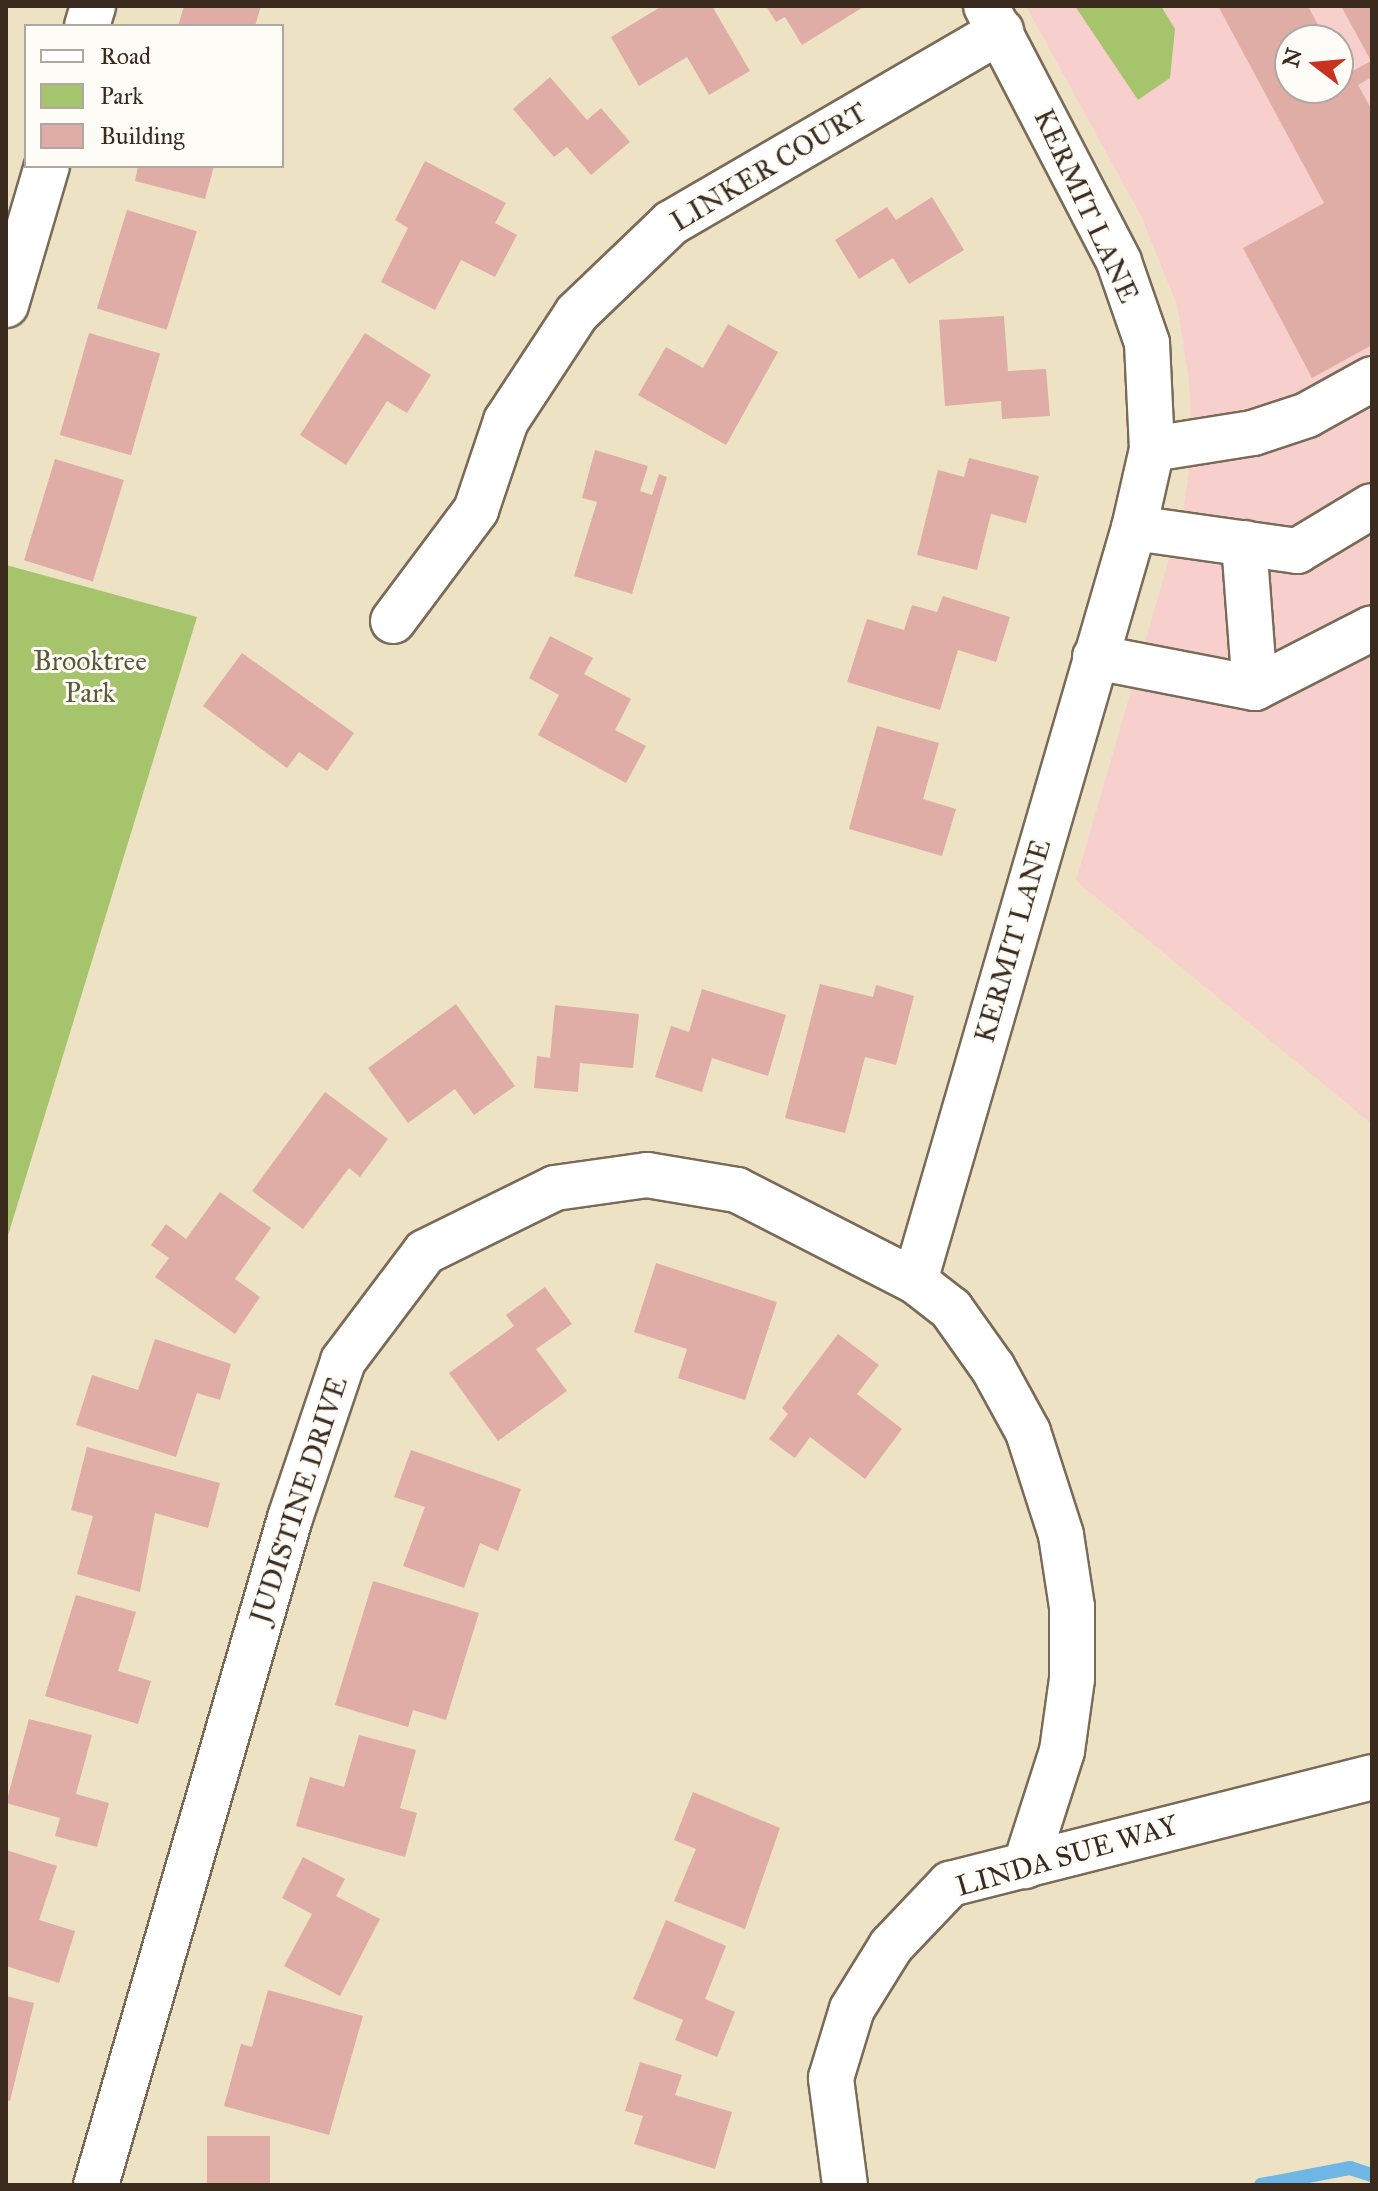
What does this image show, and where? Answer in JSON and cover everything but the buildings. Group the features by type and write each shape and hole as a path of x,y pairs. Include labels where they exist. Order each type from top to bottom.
{"street":[{"name":"KERMIT LANE","path":"915,1281 1134,528 1152,449 1147,343 1119,262 993,18"},
{"name":"LINKER COURT","path":"393,621 476,510 506,421 577,313 671,223 993,18"},
{"path":"6,305 46,168"},
{"path":"1152,449 1253,433 1307,415 1372,379"},
{"path":"1134,528 1297,551 1372,506"},
{"path":"1244,543 1255,688"},
{"path":"1095,657 1255,688 1372,628"},
{"name":"JUDISTINE DRIVE","path":"96,2185 290,1518 343,1361 425,1252 555,1188 647,1175 737,1190 915,1281"},
{"path":"915,1281 951,1309 993,1368 1028,1432 1061,1535 1072,1607 1072,1679 1062,1751 1025,1866"},
{"name":"LINDA SUE WAY","path":"845,2185 831,2078 852,2009 891,1946 950,1884 1372,1777"}],"shaded area":[{"path":"1026,6 1372,6 1372,1124 1076,881 1184,507 1192,445 1189,380 1177,305 1141,216"}],"green space":[{"path":"1075,6 1161,6 1175,29 1170,78 1138,100"},
{"name":"Brooktree Park","path":"6,565 197,617 6,1242"}],"waterway":[{"path":"1261,2185 1350,2168 1372,2175"}]}
